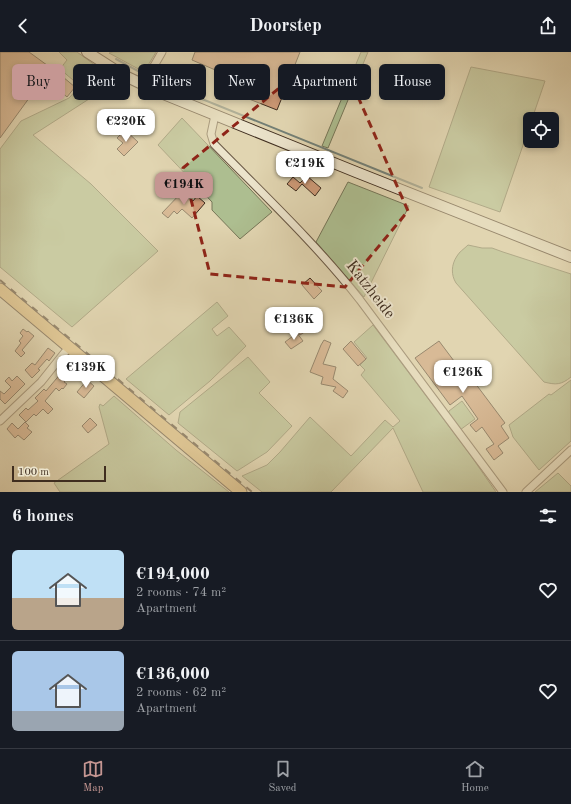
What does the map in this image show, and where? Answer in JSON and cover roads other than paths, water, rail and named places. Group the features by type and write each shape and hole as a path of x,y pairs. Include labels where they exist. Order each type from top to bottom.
{"main road":[{"path":"0,289 241,492"}],"street":[{"path":"87,52 138,83"},
{"path":"155,64 162,52"},
{"path":"177,100 571,257"},
{"name":"Katzheide","path":"215,116 211,134 214,144 341,276 503,492"},
{"path":"0,421 41,382 69,347"},
{"path":"526,492 571,450"}],"waterway":[{"path":"116,59 138,71"},
{"path":"204,100 422,188"}],"railway":[{"path":"0,280 252,492"}]}
